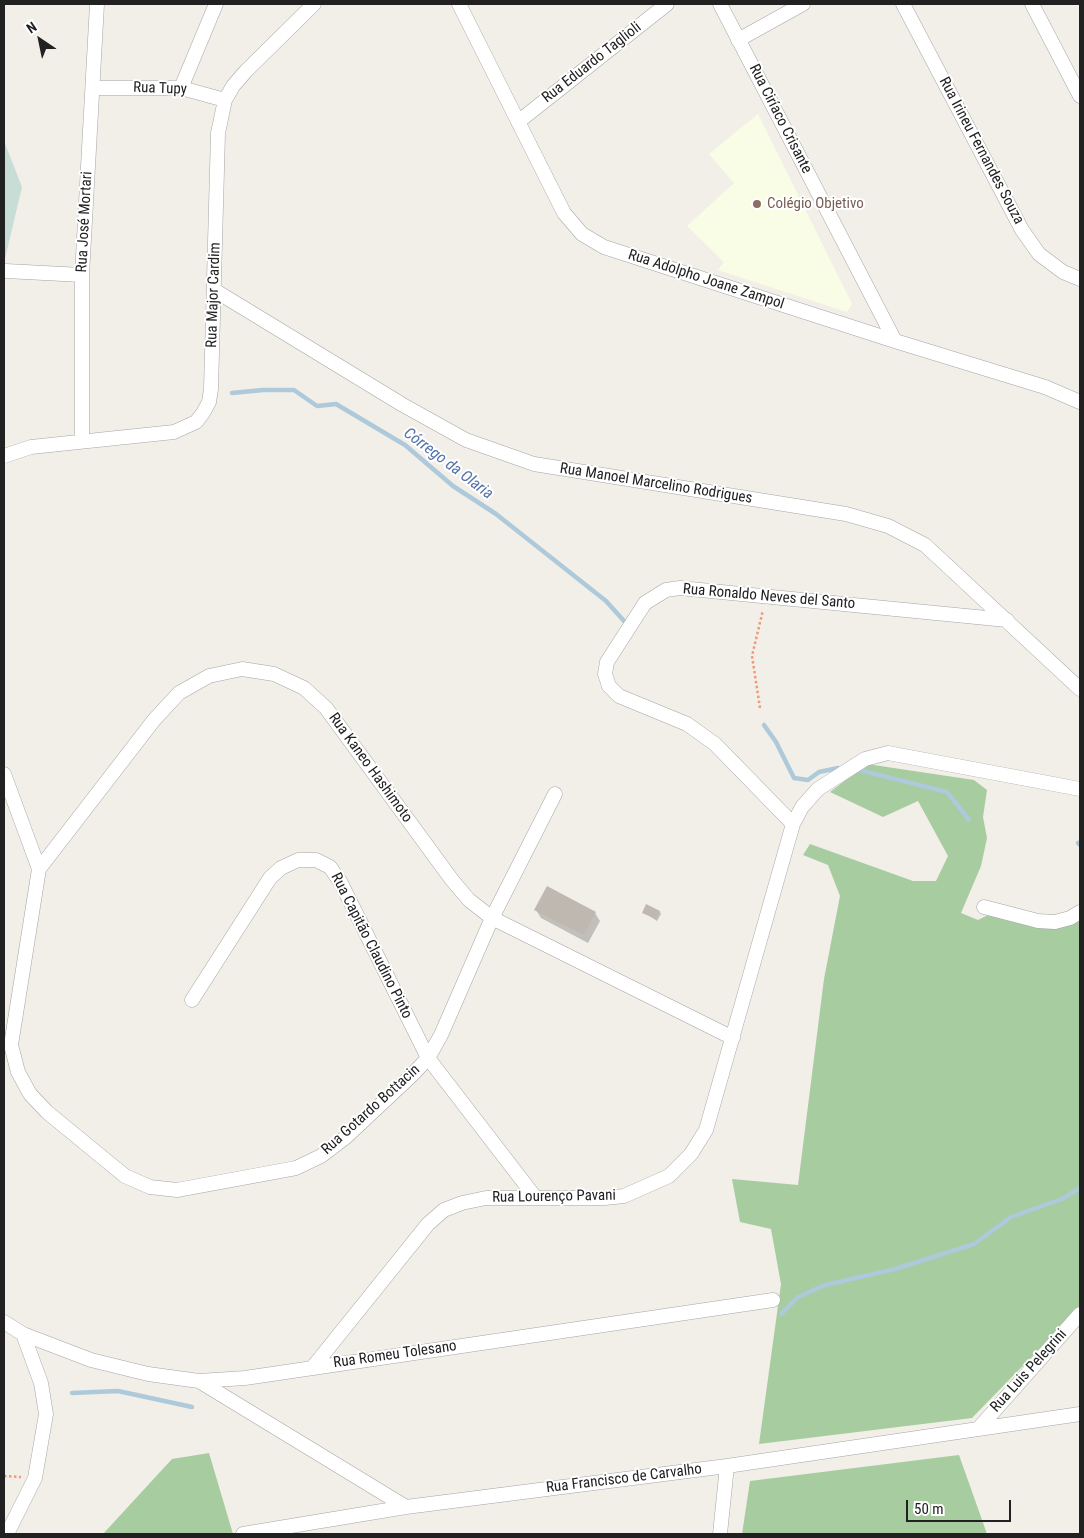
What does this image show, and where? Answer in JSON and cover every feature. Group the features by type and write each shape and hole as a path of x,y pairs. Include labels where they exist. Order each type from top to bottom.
{"street":[{"name":"Rua José Mortari","path":"82,441 82,275 97,4"},
{"path":"181,88 216,4"},
{"name":"Rua Major Cardim","path":"4,456 31,447 174,432 196,422 209,402 218,133 225,100 233,86 246,71 314,4"},
{"name":"Rua Adolpho Joane Zampol","path":"459,4 564,213 582,234 604,247 1078,398"},
{"name":"Rua Eduardo Taglioli","path":"518,122 667,4"},
{"name":"Rua Ciríaco Crisante","path":"720,4 895,341"},
{"path":"738,40 803,4"},
{"name":"Rua Irineu Fernandes Souza","path":"903,4 1022,230 1039,254 1063,272 1080,279"},
{"path":"1032,4 1080,96"},
{"name":"Rua Tupy","path":"93,88 181,88 225,100"},
{"path":"6,271 82,275"},
{"name":"Rua Manoel Marcelino Rodrigues","path":"214,290 403,405 466,440 534,464 846,514 888,526 925,545 1080,689"},
{"name":"Rua Ronaldo Neves del Santo","path":"793,824 715,744 687,724 619,696 609,686 605,674 606,662 645,603 654,595 666,590 680,588 1007,620"},
{"name":"Rua Kaneo Hashimoto","path":"39,870 154,720 179,693 209,676 242,669 274,674 304,688 326,708 452,880 469,900 492,918 733,1038"},
{"name":"Rua Lourenço Pavani","path":"313,1367 428,1224 444,1210 462,1203 486,1198 604,1198 624,1196 669,1176 691,1154 706,1130 793,824 802,807 818,789 865,759 888,753 1080,789"},
{"name":"Rua Gotardo Bottacin","path":"4,774 39,870 11,1044 18,1072 30,1094 47,1112 125,1176 150,1187 177,1190 296,1168 321,1156 346,1136 428,1058 492,918 555,794"},
{"name":"Rua Capitão Claudino Pinto","path":"192,1000 270,878 281,868 298,860 316,860 330,867 341,883 428,1058 535,1197"},
{"path":"984,907 1038,921 1054,922 1070,918 1080,912"},
{"name":"Rua Romeu Tolesano","path":"23,1334 91,1360 148,1374 200,1381 245,1378 773,1300"},
{"name":"Rua Luis Pelegrini","path":"979,1428 1080,1314"},
{"path":"4,1322 23,1334 41,1383 46,1414 35,1478 7,1534"},
{"path":"200,1381 406,1506"},
{"name":"Rua Francisco de Carvalho","path":"242,1534 406,1506 727,1466 1080,1414"},
{"path":"720,1534 727,1466"}],"path":[{"path":"760,708 752,656 766,596"}],"shaded area":[{"name":"Colégio Objetivo","path":"758,114 852,304 847,312 718,270 724,262 687,226 734,183 709,154"},
{"path":"4,141 22,187 4,263"}],"green space":[{"path":"867,764 974,780 987,790 983,817 987,838 981,866 961,913 978,920 992,913 1057,927 1080,914 1080,1307 972,1418 759,1444 781,1284 771,1229 740,1222 732,1179 798,1185 824,979 840,896 828,865 803,855 810,844 913,881 936,881 948,856 918,801 883,817 830,792"},
{"path":"209,1453 233,1534 103,1534 172,1459"},
{"path":"959,1455 987,1534 742,1534 750,1481"}],"building":[{"path":"547,886 596,912 584,935 534,910"},
{"path":"646,904 660,911 656,919 642,913"}],"waterway":[{"name":"Córrego da Olaria","path":"232,393 294,390 317,406 336,404 405,445 453,486 496,514 606,601 624,621"},
{"name":"Córrego da Olaria","path":"764,725 776,742 794,778 808,780 819,772 838,768"},
{"name":"Córrego da Olaria","path":"859,770 947,792 969,820"},
{"path":"781,1314 798,1297 825,1285 895,1269 974,1244 1011,1217 1062,1199 1080,1188"},
{"path":"72,1393 118,1391 192,1407"}],"place":[{"name":"Colégio Objetivo","path":"757,204"}]}
